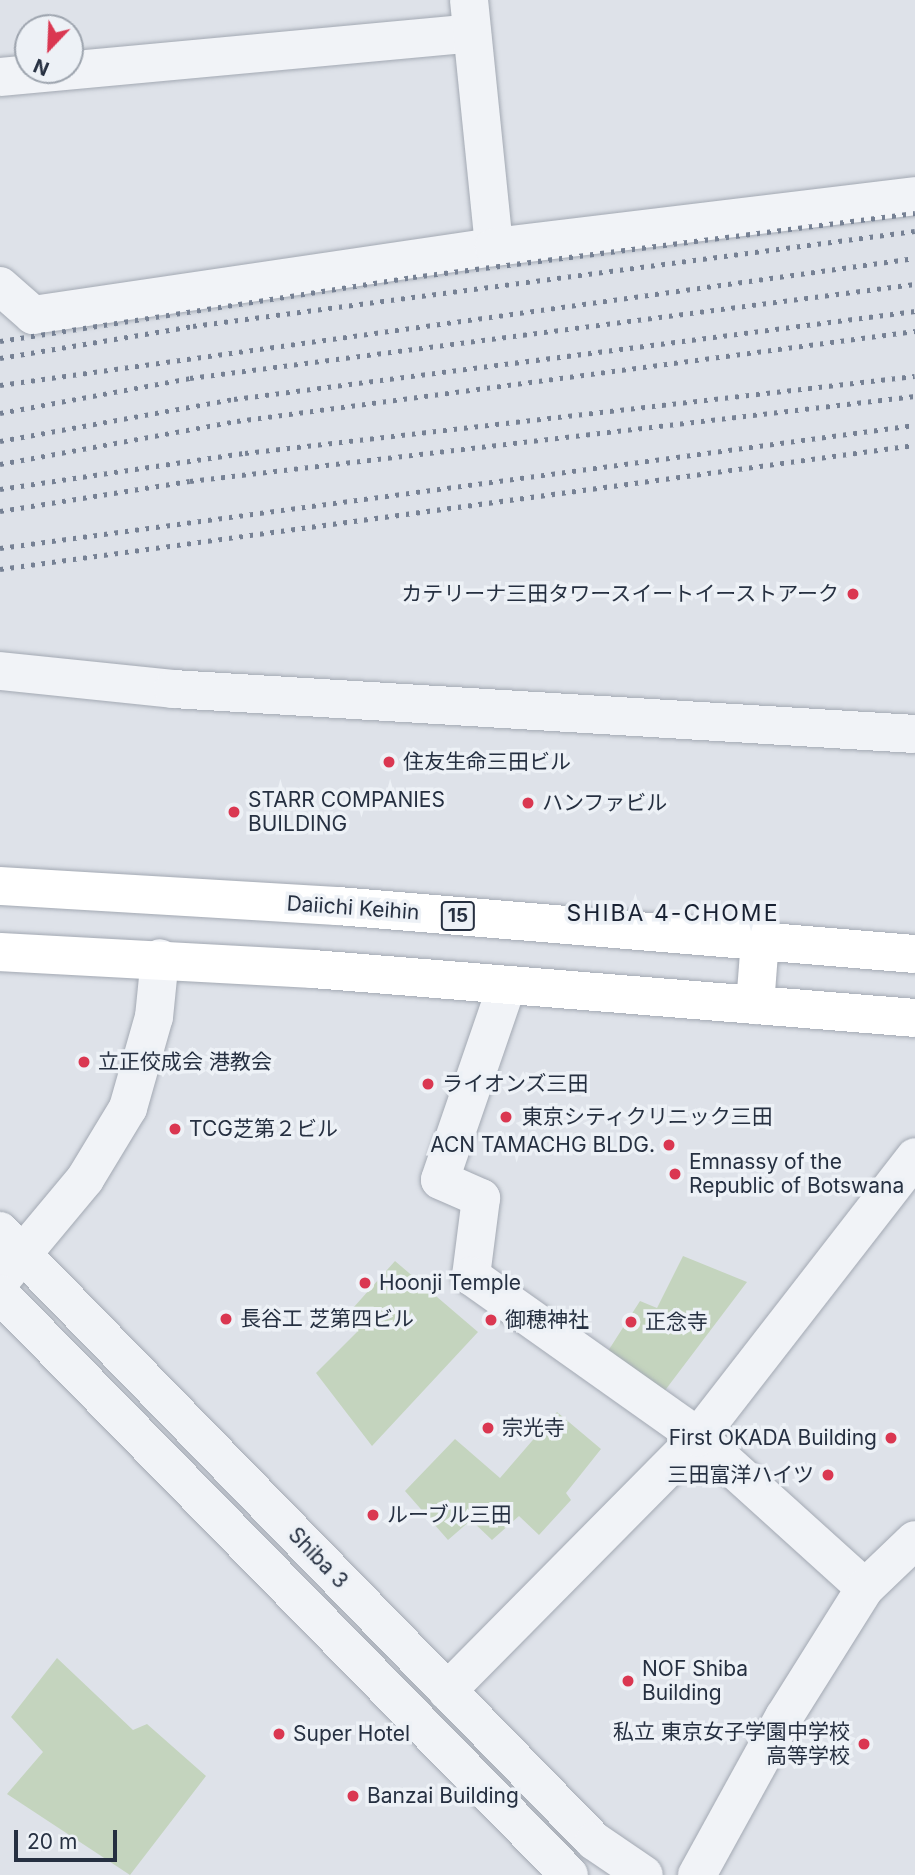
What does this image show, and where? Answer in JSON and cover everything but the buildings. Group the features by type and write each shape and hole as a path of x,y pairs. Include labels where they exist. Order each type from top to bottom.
{"highway":[{"name":"Daiichi Keihin","path":"0,886 760,940 915,954"},
{"path":"755,1005 760,940"},
{"path":"0,952 160,958 915,1018"}],"street":[{"path":"0,77 471,16 494,247"},
{"path":"0,286 33,315 494,247 915,196"},
{"path":"0,671 173,690 915,734"},
{"path":"8,1255 85,1179 128,1108 154,1017 160,958"},
{"path":"507,985 440,1180 481,1198 471,1276 698,1437 865,1588"},
{"path":"447,1692 698,1437 915,1157"},
{"name":"Shiba 3","path":"8,1255 594,1841 644,1875"},
{"name":"Shiba 3","path":"0,1294 569,1875"},
{"path":"697,1875 783,1717 865,1588 915,1540"}],"green space":[{"path":"683,1256 747,1282 657,1401 601,1362 640,1301 657,1308"},
{"path":"395,1261 478,1332 372,1446 316,1373 357,1332 345,1317"},
{"path":"557,1412 601,1449 566,1493 571,1500 539,1535 519,1516 492,1540 471,1520 448,1540 405,1491 455,1439 500,1478"},
{"path":"57,1658 133,1730 147,1724 206,1776 130,1875 7,1794 43,1752 11,1717"}],"railway":[{"path":"0,341 413,277 915,213"},
{"path":"0,358 193,326 915,231"},
{"path":"0,385 915,258"},
{"path":"0,413 190,378 915,284"},
{"path":"0,441 234,399 915,311"},
{"path":"0,464 237,421 915,331"},
{"path":"0,489 245,453 915,376"},
{"path":"0,511 190,481 915,396"},
{"path":"0,548 915,425"},
{"path":"0,569 915,445"}],"place":[{"name":"カテリーナ三田タワースイートイーストアーク","path":"853,594"},
{"name":"住友生命三田ビル","path":"389,762"},
{"name":"ハンファビル","path":"528,803"},
{"name":"STARR COMPANIES BUILDING","path":"234,812"},
{"name":"立正佼成会 港教会","path":"84,1062"},
{"name":"ライオンズ三田","path":"428,1084"},
{"name":"東京シティクリニック三田","path":"506,1117"},
{"name":"TCG芝第２ビル","path":"175,1129"},
{"name":"ACN TAMACHG BLDG.","path":"669,1145"},
{"name":"Emnassy of the Republic of Botswana","path":"675,1174"},
{"name":"Hoonji Temple","path":"365,1283"},
{"name":"長谷工 芝第四ビル","path":"226,1319"},
{"name":"御穂神社","path":"491,1320"},
{"name":"正念寺","path":"631,1322"},
{"name":"宗光寺","path":"488,1428"},
{"name":"First OKADA Building","path":"891,1438"},
{"name":"三田富洋ハイツ","path":"828,1475"},
{"name":"ルーブル三田","path":"373,1515"},
{"name":"NOF Shiba Building","path":"628,1681"},
{"name":"Super Hotel","path":"279,1734"},
{"name":"私立 東京女子学園中学校 高等学校","path":"864,1744"},
{"name":"Banzai Building","path":"353,1796"}],"district":[{"name":"SHIBA 4-CHOME","path":"673,913"}]}
